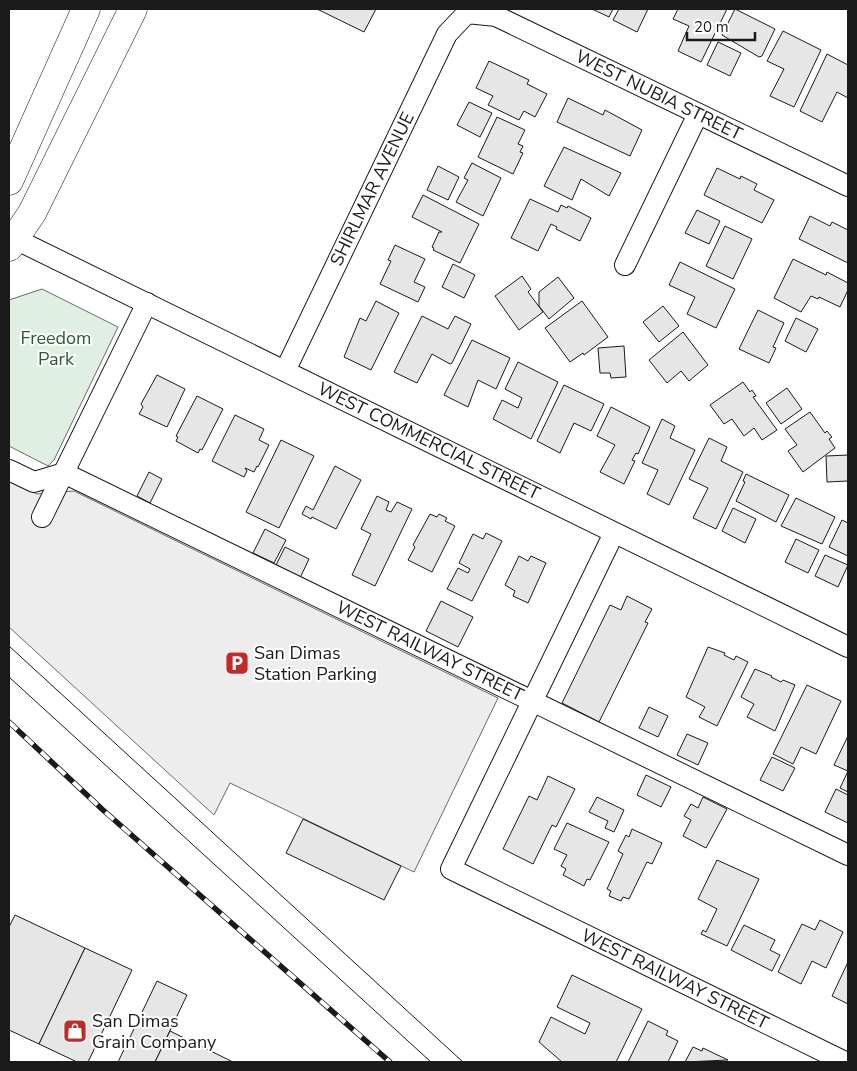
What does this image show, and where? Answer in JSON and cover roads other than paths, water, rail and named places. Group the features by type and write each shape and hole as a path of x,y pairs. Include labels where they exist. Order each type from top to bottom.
{"street":[{"path":"9,181 86,9"},
{"path":"11,240 32,213 133,9"},
{"name":"WEST NUBIA STREET","path":"467,13 496,16 848,186"},
{"name":"SHIRLMAR AVENUE","path":"285,371 448,34 467,13"},
{"path":"625,264 698,114"},
{"name":"WEST COMMERCIAL STREET","path":"11,240 147,303 848,647"},
{"path":"42,517 147,303"},
{"path":"9,470 34,482 64,473"},
{"name":"WEST RAILWAY STREET","path":"64,473 848,855"},
{"path":"533,701 614,533"},
{"name":"WEST RAILWAY STREET","path":"533,701 451,869 845,1062"}],"tram line":[{"path":"9,646 463,1062"},
{"path":"9,677 431,1062"}],"railway":[{"path":"9,722 103,810 390,1062"}],"place":[{"name":"San Dimas Station Parking","path":"237,663"},
{"name":"San Dimas Grain Company","path":"75,1031"}],"park label":[{"name":"Freedom Park","path":"56,348"}]}
